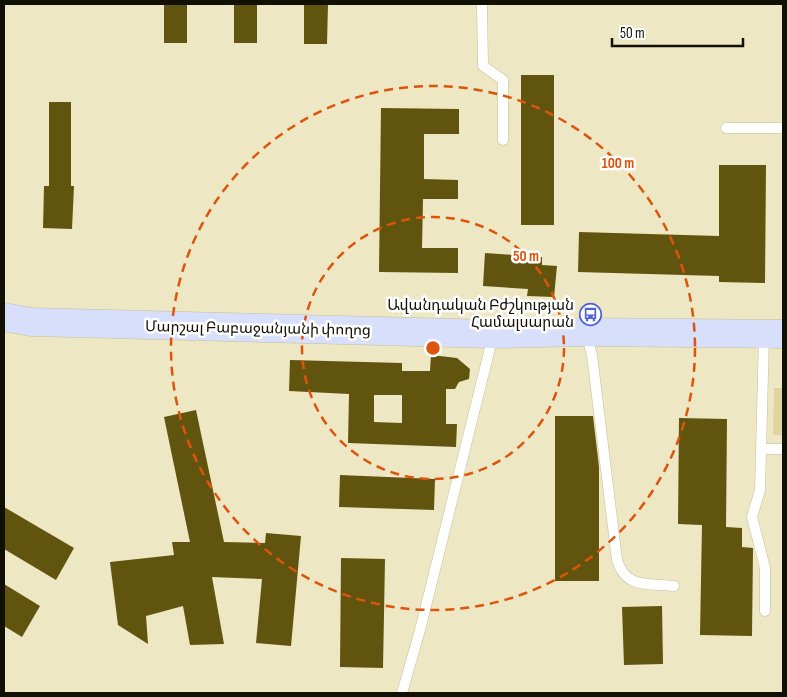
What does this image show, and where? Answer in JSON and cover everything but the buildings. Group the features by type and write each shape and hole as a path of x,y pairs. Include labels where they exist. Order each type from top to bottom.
{"main road":[{"name":"Մարշալ Բաբաջանյանի փողոց","path":"4,317 32,322 493,334 586,332 773,334"}],"lane":[{"path":"482,4 483,66 503,80 503,140"},
{"path":"726,128 783,128"},
{"path":"586,332 592,355 617,560 620,570 625,577 634,582 674,586"},
{"path":"402,693 420,630 493,334"},
{"path":"765,611 765,568 752,517 760,490 761,449 773,334"},
{"path":"761,449 783,449"}],"shaded area":[{"path":"774,388 783,388 783,435 773,435"}],"place":[{"name":"Ավանդական Բժշկության Համալսարան","path":"590,314"}]}
